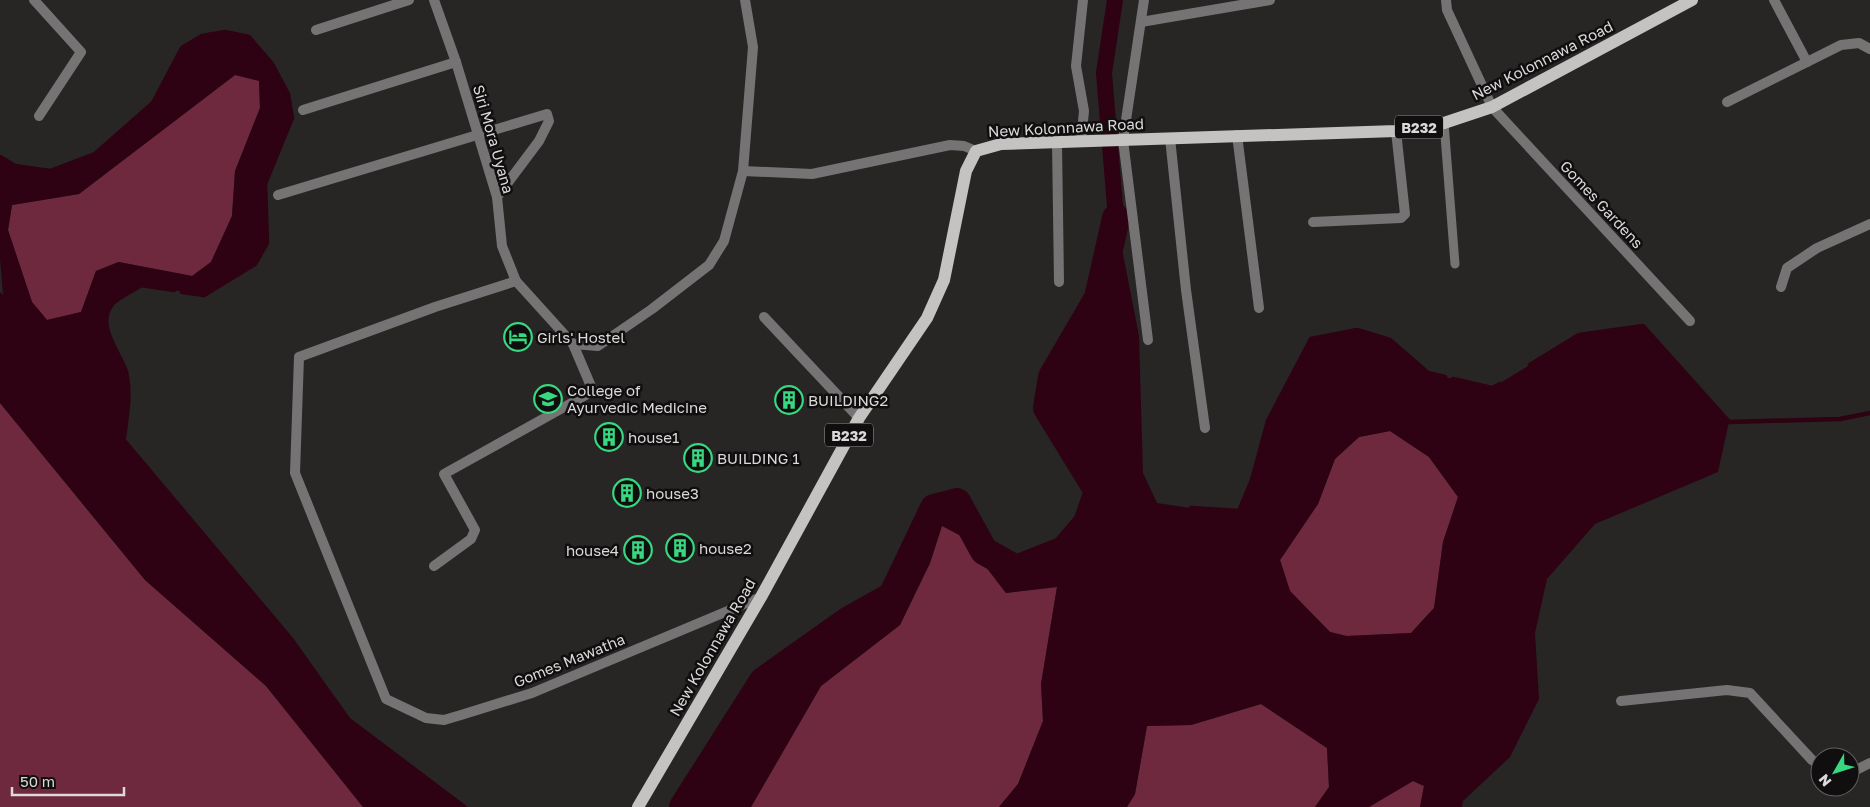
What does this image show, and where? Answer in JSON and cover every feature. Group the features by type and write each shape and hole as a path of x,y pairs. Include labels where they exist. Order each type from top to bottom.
{"main road":[{"name":"New Kolonnawa Road","path":"638,807 761,597 859,418 927,318 944,280 966,171 976,151 1001,144 1396,131 1444,123 1492,107 1692,0"}],"street":[{"path":"34,0 81,52 39,116"},
{"path":"316,30 409,0"},
{"name":"Siri Mora Uyana","path":"434,0 456,62 497,197 502,246 516,281 573,344 593,392 444,474 475,530 471,539 434,566"},
{"path":"573,344 598,346 652,309 709,264 724,241 743,171 753,47 745,0"},
{"path":"1083,0 1076,66 1084,111 1084,142"},
{"path":"1144,0 1120,140 1148,340"},
{"path":"1141,22 1270,0"},
{"name":"Gomes Gardens","path":"1446,0 1447,10 1492,107 1690,321"},
{"path":"1774,0 1807,62"},
{"path":"1727,102 1841,45 1859,43 1870,49"},
{"path":"303,110 456,62"},
{"path":"278,195 547,114 549,121 539,141 497,197"},
{"path":"1313,222 1400,218 1405,214 1396,131"},
{"path":"1237,135 1259,308"},
{"path":"1170,138 1186,290 1204,428"},
{"path":"1057,143 1059,282"},
{"path":"743,171 812,174 950,145 964,146 976,151"},
{"path":"1781,287 1787,268 1817,248 1870,224"},
{"name":"Gomes Mawatha","path":"516,281 435,307 299,357 295,473 386,698 426,718 444,720 532,693 761,597"},
{"path":"764,317 859,418"},
{"path":"1621,701 1727,690 1750,693 1810,758"}],"lane":[{"path":"1444,123 1455,264"}],"shaded area":[{"path":"225,32 249,37 272,64 288,94 292,118 265,184 267,243 255,264 204,295 141,285 115,301 107,312 107,330 126,372 128,404 124,437 293,638 350,718 468,807 363,807 266,686 145,580 0,403 0,292 3,295 0,259 0,157 15,166 50,171 95,154 153,103 182,48 202,36","holes":["235,75 259,81 260,108 235,171 232,216 211,262 192,276 119,262 96,271 81,312 47,320 32,302 8,230 12,205 79,194"]},
{"path":"235,75 259,80 260,108 235,171 232,216 211,262 192,276 118,262 96,271 81,312 47,320 32,302 8,230 12,205 79,194"},
{"path":"1116,218 1139,336 1143,473 1157,503 1190,508 1239,511 1252,480 1268,421 1311,339 1357,330 1390,340 1428,373 1492,388 1579,335 1643,326 1729,422 1718,472 1595,524 1547,579 1535,633 1539,699 1510,757 1463,801 1462,807 1420,807 1424,786 1413,781 1369,807 1315,807 1329,787 1327,748 1261,704 1191,725 1147,726 1135,794 1127,807 999,807 1018,784 1043,721 1041,684 1057,587 1006,593 963,537 942,526 930,563 900,625 821,686 751,807 683,807 763,681 849,620 892,596 934,508 957,502 984,551 1016,569 1064,550 1087,523 1098,490 1047,408 1052,377 1098,298","holes":["1390,431 1429,457 1458,497 1443,542 1434,608 1411,633 1347,636 1330,632 1290,591 1280,560 1318,504 1335,459 1359,437"]},
{"path":"0,403 145,580 266,686 363,807 0,807"},
{"path":"1390,431 1429,457 1458,497 1443,542 1434,608 1411,633 1346,636 1330,632 1290,591 1280,560 1318,504 1335,459 1359,437"},
{"path":"942,525 963,537 1006,593 1057,587 1041,684 1043,721 1018,784 999,807 751,807 821,686 900,625 930,563"},
{"path":"1261,704 1327,748 1329,787 1315,807 1127,807 1135,794 1147,726 1191,725"},
{"path":"1413,781 1424,786 1420,807 1369,807"}],"waterway":[{"path":"1115,0 1104,73 1116,218"},
{"path":"0,157 15,166 50,171 95,154 153,103 182,48 202,36 225,32 249,37 272,64 288,94 292,118 265,184 267,243 255,264 204,295 182,292"},
{"path":"683,807 763,681 849,620 892,596 934,508 957,502 984,551 1016,569 1064,550 1087,523 1098,491 1047,408 1052,377 1098,298 1116,218"},
{"path":"124,437 128,404 126,372 107,330 107,312 115,301 141,285 174,290"},
{"path":"1530,365 1579,335 1643,326 1729,422 1840,419 1870,413"},
{"path":"1191,508 1239,511 1252,480 1268,421 1311,339 1357,330 1390,340 1428,373 1445,377"},
{"path":"1453,379 1492,388 1500,384"}],"place":[{"name":"Girls' Hostel","path":"518,337"},
{"name":"College of Ayurvedic Medicine","path":"548,399"},
{"name":"BUILDING2","path":"789,400"},
{"name":"house1","path":"609,437"},
{"name":"BUILDING 1","path":"698,458"},
{"name":"house3","path":"627,493"},
{"name":"house2","path":"680,548"},
{"name":"house4","path":"638,550"}]}
